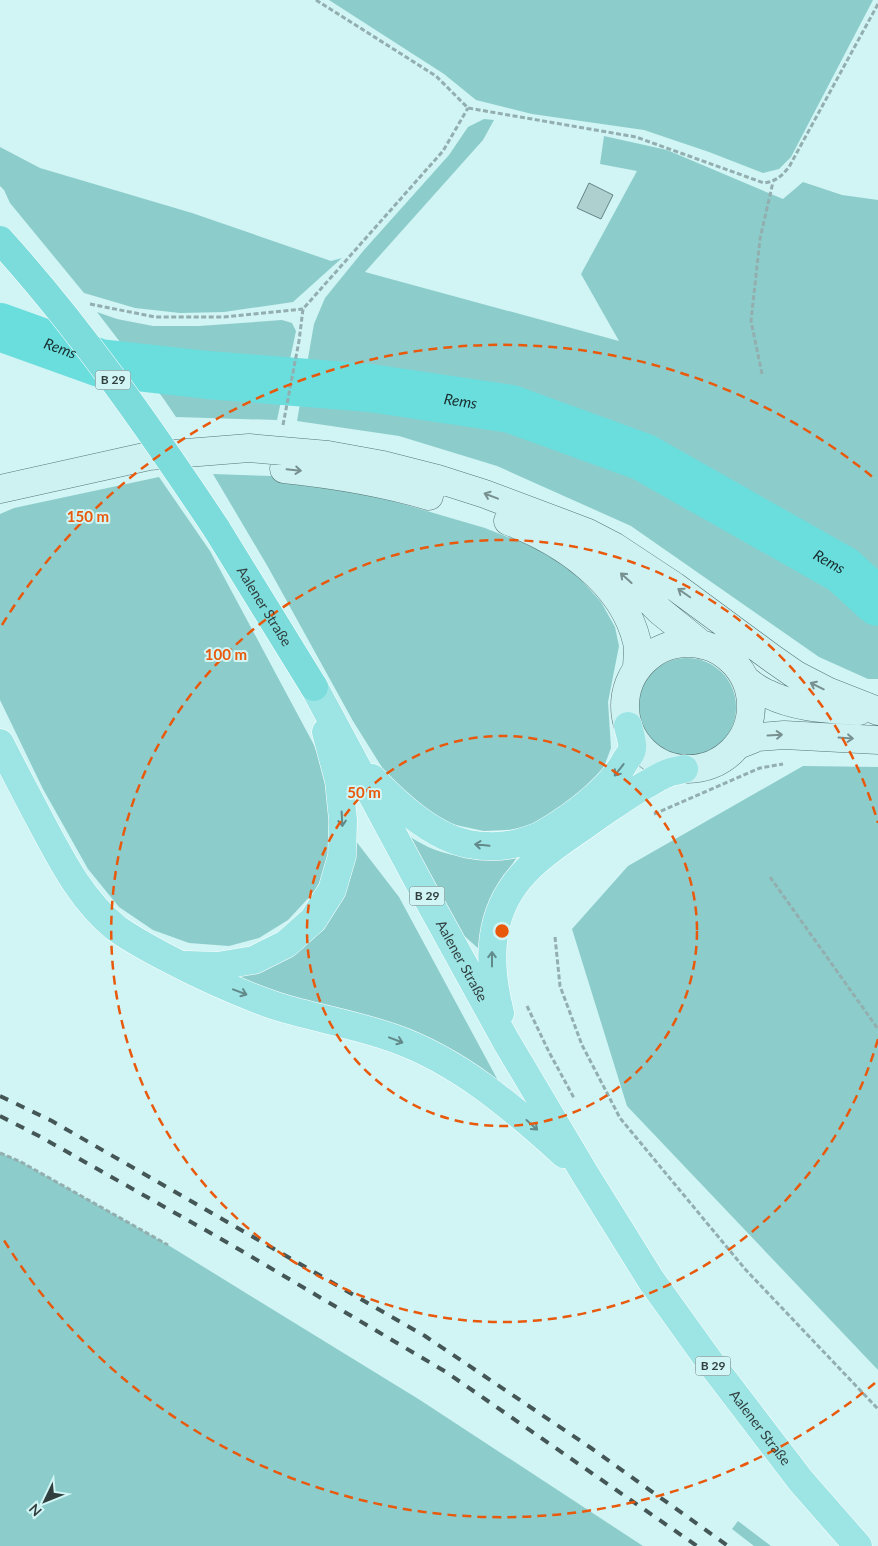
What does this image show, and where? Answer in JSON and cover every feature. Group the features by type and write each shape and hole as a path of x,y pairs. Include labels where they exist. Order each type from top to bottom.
{"highway":[{"name":"Aalener Straße","path":"0,240 32,275 173,464 216,528 314,686"}],"main road":[{"path":"0,488 149,456 249,448 280,449 337,456 383,465 438,479 485,494 586,532 643,565 796,675 827,691 878,711"},
{"path":"176,454 315,472 425,494 475,509 527,528 579,559 608,587 630,621 638,643 638,669"},
{"path":"553,520 606,560 660,611 702,645"},
{"path":"348,751 383,789 421,821 443,834 468,843 494,846 517,844 541,835 567,818 600,792 622,768 632,749 625,710 626,694 638,669 650,656 662,649 688,643 702,645 720,652 735,664 746,680 764,693 787,702 817,709 878,711"},
{"path":"506,1041 494,992 492,944 498,914 514,885 526,870 546,853 634,791 666,774 684,769 704,767 723,759 738,745 747,730 751,714 746,680"},
{"path":"180,965 218,966 254,960 286,944 313,920 332,890 342,856 343,820 339,780 314,686"},
{"name":"Aalener Straße","path":"314,686 506,1041 651,1280 707,1358 801,1481 858,1546"},
{"path":"628,726 636,742 648,755 665,765 684,769"},
{"path":"738,745 758,736 784,735 878,740"},
{"path":"0,743 74,882 94,906 116,927 142,945 220,984 276,1006 394,1038 431,1054 498,1097 522,1116 585,1174"}],"path":[{"path":"316,0 436,76 468,108 636,138 764,183 773,182 782,176 789,167 878,4"},
{"path":"283,424 299,341 303,309 443,151 468,108"},
{"path":"762,374 751,320 760,239 773,182"},
{"path":"87,303 155,317 224,317 303,309"},
{"path":"653,814 760,768 785,764"},
{"path":"770,877 878,1029"},
{"path":"555,937 560,986 582,1046 620,1118 745,1269 878,1409"},
{"path":"524,1000 548,1052 576,1103"},
{"path":"0,1153 21,1162 168,1245"}],"shaded area":[{"path":"329,0 873,0 791,157 779,169 763,173 644,130 532,114 476,100 444,74"},
{"path":"484,119 494,120 483,140 365,272 619,341 581,274 637,171 600,164 604,136 667,150 783,199 803,182 842,195 878,200 878,679 868,679 819,657 631,526 497,466 399,436 297,421 314,324 325,298 364,250 449,155 468,127"},
{"path":"0,147 40,168 192,213 331,261 342,258 293,302 224,312 180,313 135,308 84,293 10,203 0,186"},
{"path":"97,312 117,319 153,326 199,326 282,320 292,323 296,331 277,420 176,417"},
{"path":"213,474 271,476 341,486 485,528 543,551 577,575 601,602 615,627 619,646 608,702 611,748 599,780 566,812 523,829 484,831 451,824 420,808 388,777 353,721 268,567"},
{"path":"159,477 210,551 314,745 328,783 330,861 315,891 288,920 259,938 229,946 189,943 153,930 119,907 88,869 43,789 0,700 0,514 14,508"},
{"path":"687,658 697,659 714,666 728,680 735,697 735,717 728,734 714,748 697,755 687,756 677,755 660,748 646,734 639,717 638,707 639,697 646,680 660,666 677,659"},
{"path":"803,766 878,767 878,1370 627,1106 572,929 628,866"},
{"path":"404,833 428,847 450,854 483,859 517,857 497,887 479,949 453,926"},
{"path":"352,836 399,897 502,1088 291,998 224,974 290,948"},
{"path":"0,1153 21,1162 168,1245 420,1400 643,1546 0,1546"},
{"path":"738,1521 771,1546 754,1546 732,1529"}],"building":[{"path":"589,183 613,195 601,219 577,208"}],"waterway":[{"name":"Rems","path":"0,327 100,363 208,375 370,388 511,409 643,457 843,570 878,602"}],"railway":[{"path":"0,1096 52,1121 425,1336 591,1448 728,1546"},
{"path":"0,1116 230,1244 446,1372 697,1546"}]}
